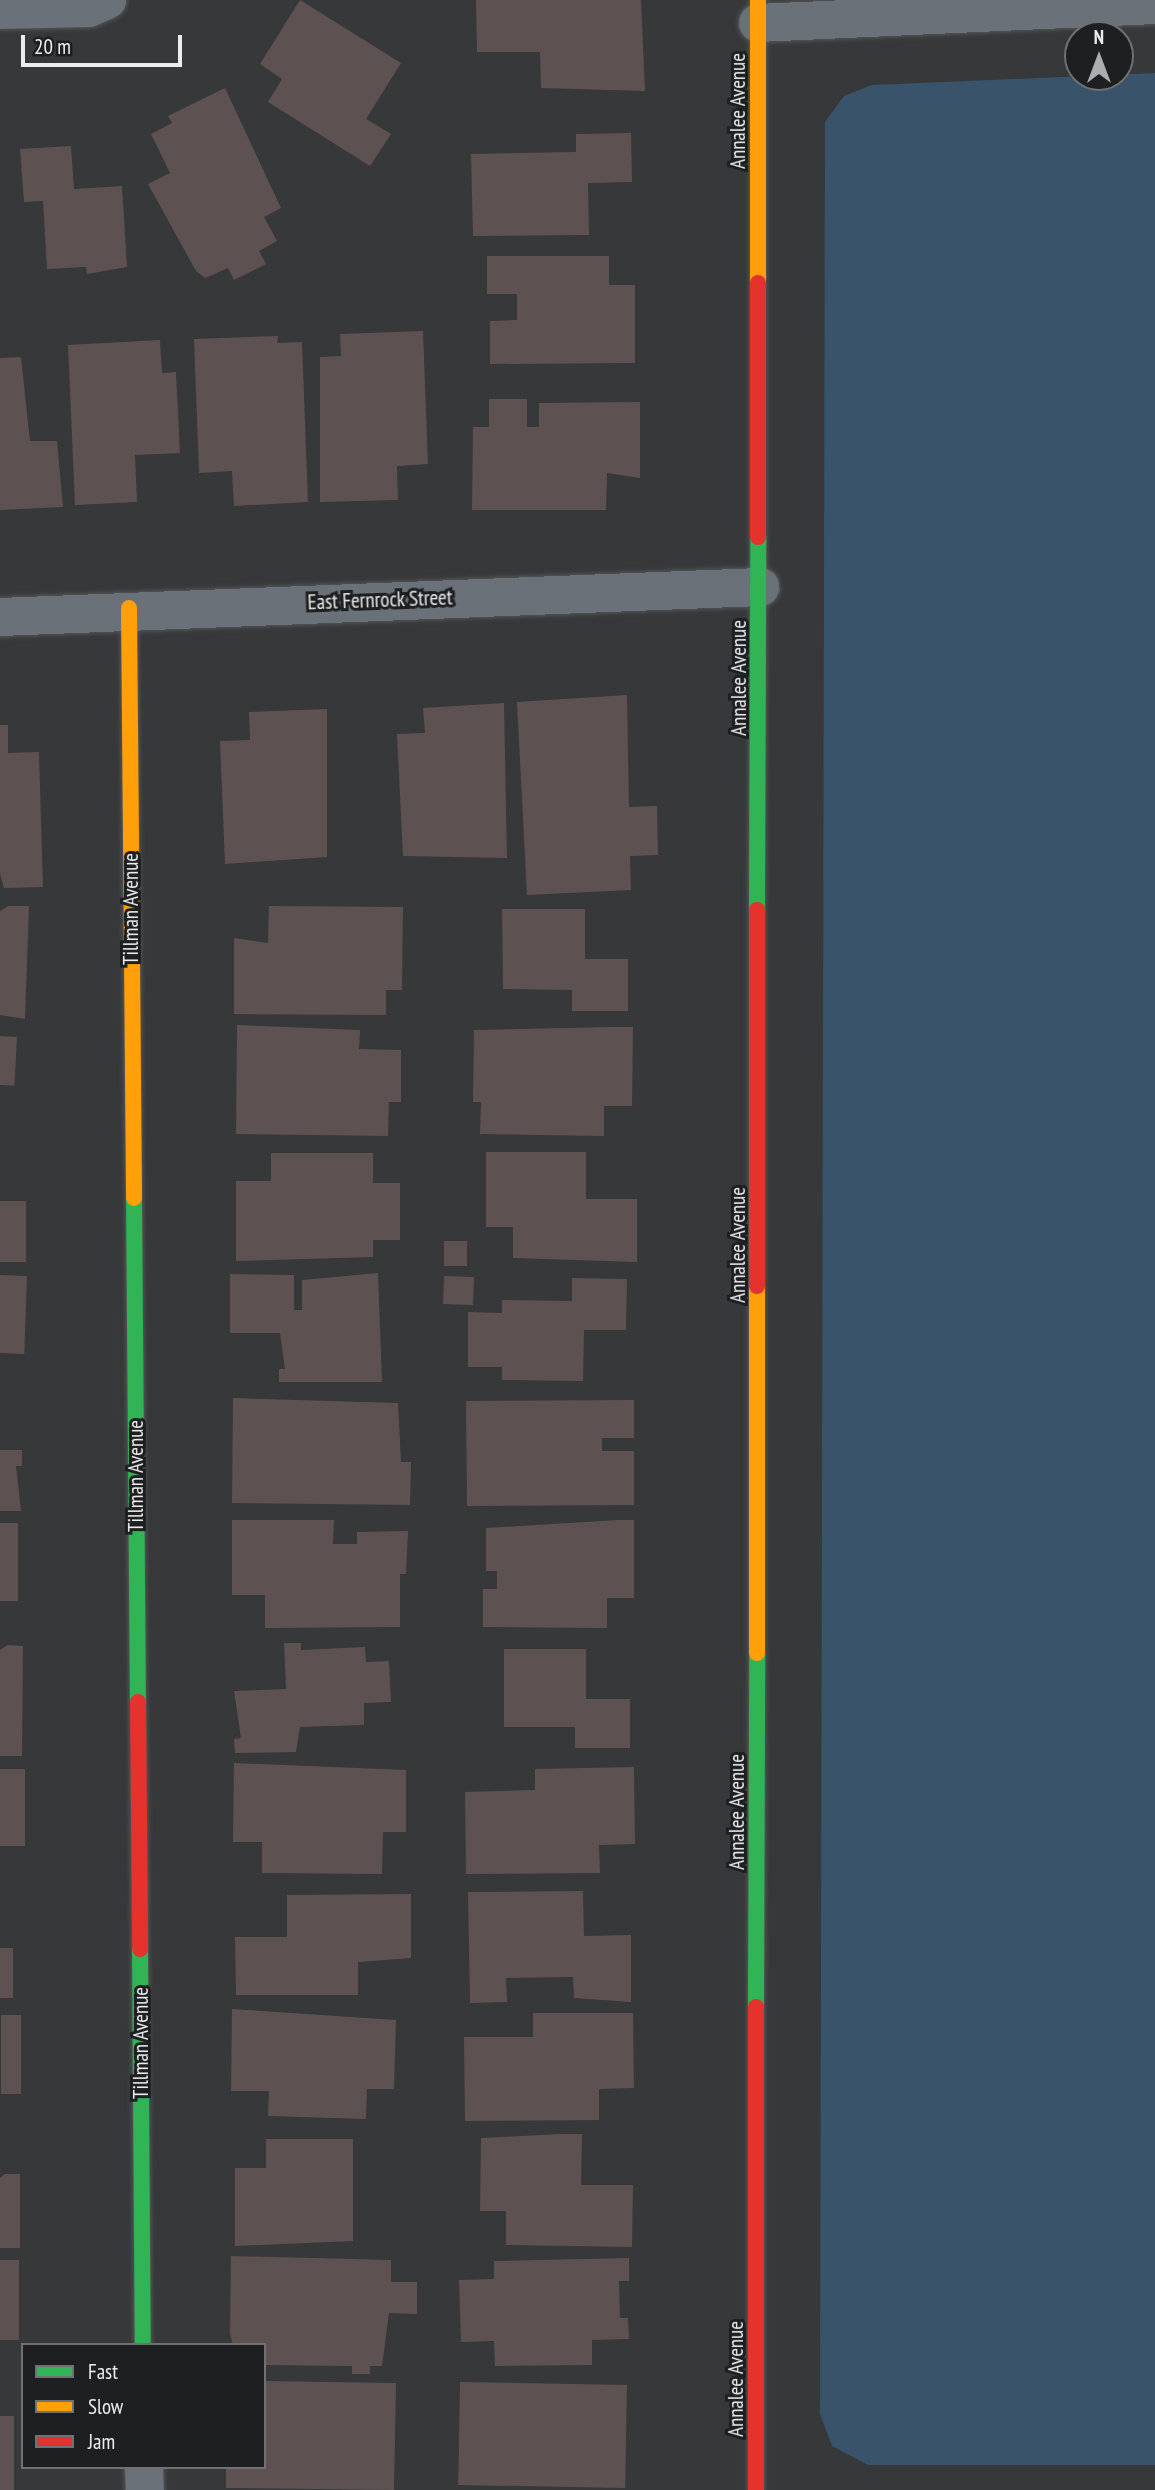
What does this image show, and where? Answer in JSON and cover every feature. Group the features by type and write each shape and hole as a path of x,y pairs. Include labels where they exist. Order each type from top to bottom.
{"street":[{"path":"0,10 89,8 107,0"},
{"path":"758,11 1155,5"},
{"name":"Annalee Avenue","path":"756,2490 760,587 758,11"},
{"name":"East Fernrock Street","path":"0,617 129,608 760,587"},
{"name":"Tillman Avenue","path":"129,608 144,2343"},
{"path":"145,2469 145,2490"}],"shaded area":[{"path":"1155,73 1155,2465 868,2465 832,2446 820,2414 825,122 844,96 872,85 1064,77 1064,91 1134,91 1134,74"}],"building":[{"path":"300,0 401,63 366,119 391,134 370,166 268,102 282,79 260,64"},
{"path":"476,0 641,0 645,91 541,88 540,52 477,52"},
{"path":"225,88 281,208 264,217 277,241 259,251 266,264 234,280 228,268 205,278 196,271 148,184 170,173 151,134 172,123 168,116"},
{"path":"631,133 632,182 588,183 589,235 473,236 471,154 576,152 576,134"},
{"path":"71,146 74,189 122,186 127,267 87,274 86,267 47,269 43,201 24,202 20,149"},
{"path":"487,256 609,256 609,285 635,285 635,363 490,364 490,321 517,320 517,294 487,294"},
{"path":"423,331 428,464 397,466 398,500 320,502 320,357 341,356 340,334"},
{"path":"278,336 277,343 302,342 308,502 234,506 232,471 199,473 194,339"},
{"path":"160,340 162,373 176,372 180,453 135,455 137,502 75,505 68,345"},
{"path":"21,357 30,441 57,441 63,507 0,510 0,358"},
{"path":"489,399 527,399 527,427 539,427 539,403 640,402 640,478 607,473 606,510 472,510 473,427 489,427"},
{"path":"627,695 629,807 657,806 658,855 630,856 631,890 527,895 517,702"},
{"path":"504,703 507,858 403,856 397,734 425,733 423,708"},
{"path":"327,709 327,857 225,864 220,741 250,740 249,712"},
{"path":"0,725 8,725 8,753 39,752 43,887 4,888 0,874"},
{"path":"8,906 29,906 25,1019 0,1015 0,911"},
{"path":"269,906 403,907 402,990 386,990 386,1015 234,1014 234,938 268,943"},
{"path":"502,909 585,909 585,959 628,959 628,1011 572,1011 572,990 503,989"},
{"path":"237,1025 360,1030 359,1049 401,1050 401,1102 389,1102 388,1136 236,1134"},
{"path":"633,1027 632,1106 604,1106 604,1136 480,1134 481,1102 473,1102 474,1030"},
{"path":"0,1036 17,1037 14,1086 0,1085"},
{"path":"486,1152 586,1152 586,1199 637,1199 637,1262 513,1258 513,1227 486,1227"},
{"path":"271,1153 373,1153 373,1183 400,1183 400,1240 373,1240 373,1257 236,1261 236,1181 271,1181"},
{"path":"0,1201 26,1201 26,1262 0,1262"},
{"path":"444,1241 467,1241 467,1266 444,1266"},
{"path":"378,1273 382,1382 279,1382 279,1369 285,1369 280,1333 230,1333 230,1274 294,1275 294,1310 302,1310 302,1280"},
{"path":"0,1275 27,1276 24,1354 0,1353"},
{"path":"444,1276 474,1277 473,1305 443,1304"},
{"path":"572,1278 627,1279 626,1330 584,1330 583,1381 502,1380 502,1367 468,1367 468,1312 502,1313 502,1300 572,1301"},
{"path":"233,1398 398,1403 401,1462 411,1462 410,1505 232,1503"},
{"path":"634,1400 634,1438 602,1438 602,1451 634,1451 634,1505 467,1506 466,1401"},
{"path":"0,1450 22,1450 22,1466 16,1466 21,1511 0,1511"},
{"path":"232,1520 334,1520 333,1544 357,1544 357,1532 408,1531 406,1574 400,1574 400,1627 265,1628 265,1595 232,1595"},
{"path":"634,1520 634,1598 607,1598 607,1628 483,1627 483,1589 497,1589 497,1571 486,1571 486,1528"},
{"path":"0,1523 18,1523 18,1601 0,1601"},
{"path":"284,1643 301,1643 301,1650 365,1647 366,1662 389,1661 391,1702 364,1703 364,1725 300,1727 296,1752 235,1753 234,1739 241,1738 234,1691 286,1689"},
{"path":"8,1645 23,1646 22,1756 0,1756 0,1650"},
{"path":"504,1649 586,1649 586,1699 630,1699 630,1748 575,1748 575,1727 504,1727"},
{"path":"234,1763 406,1770 406,1832 383,1832 382,1874 262,1873 262,1842 233,1842"},
{"path":"634,1767 635,1844 599,1845 600,1873 466,1874 465,1792 535,1790 535,1769"},
{"path":"0,1769 25,1769 25,1846 0,1846"},
{"path":"583,1891 584,1936 631,1935 631,2002 574,1998 573,1977 506,1978 507,2002 470,2003 468,1892"},
{"path":"411,1894 411,1958 358,1962 358,1995 236,1995 235,1937 287,1937 287,1895"},
{"path":"0,1948 13,1948 13,1998 0,1998"},
{"path":"232,2009 396,2020 394,2089 367,2089 366,2119 268,2116 269,2091 231,2091"},
{"path":"533,2013 633,2013 634,2088 599,2089 599,2120 465,2121 464,2037 533,2037"},
{"path":"1,2015 21,2015 21,2094 1,2094"},
{"path":"582,2134 581,2185 633,2185 632,2247 506,2245 506,2211 480,2211 481,2138"},
{"path":"266,2139 353,2139 353,2241 235,2246 235,2168 266,2168"},
{"path":"5,2174 20,2174 20,2248 0,2248 0,2178"},
{"path":"231,2256 391,2260 391,2282 417,2282 417,2314 389,2313 382,2366 370,2366 370,2374 352,2374 352,2366 266,2365 266,2343 232,2343 230,2334"},
{"path":"629,2258 629,2281 619,2281 620,2318 628,2318 629,2339 592,2340 592,2365 495,2366 494,2341 461,2342 459,2280 494,2279 494,2261"},
{"path":"0,2260 19,2260 19,2340 0,2340"},
{"path":"266,2381 396,2383 394,2490 226,2488 226,2469 266,2469"},
{"path":"460,2382 627,2385 625,2488 458,2485"},
{"path":"0,2416 14,2416 14,2490 0,2490"}],"traffic: fast":[{"path":"757,910 758,537"},
{"path":"134,1198 138,1702"},
{"path":"756,2007 757,1653"},
{"path":"140,1949 143,2343"}],"traffic: slow":[{"path":"758,0 758,283"},
{"path":"129,608 134,1198"},
{"path":"757,1286 757,1653"}],"traffic: jam":[{"path":"758,283 758,537"},
{"path":"757,910 757,1286"},
{"path":"138,1702 140,1949"},
{"path":"756,2007 756,2490"}]}
